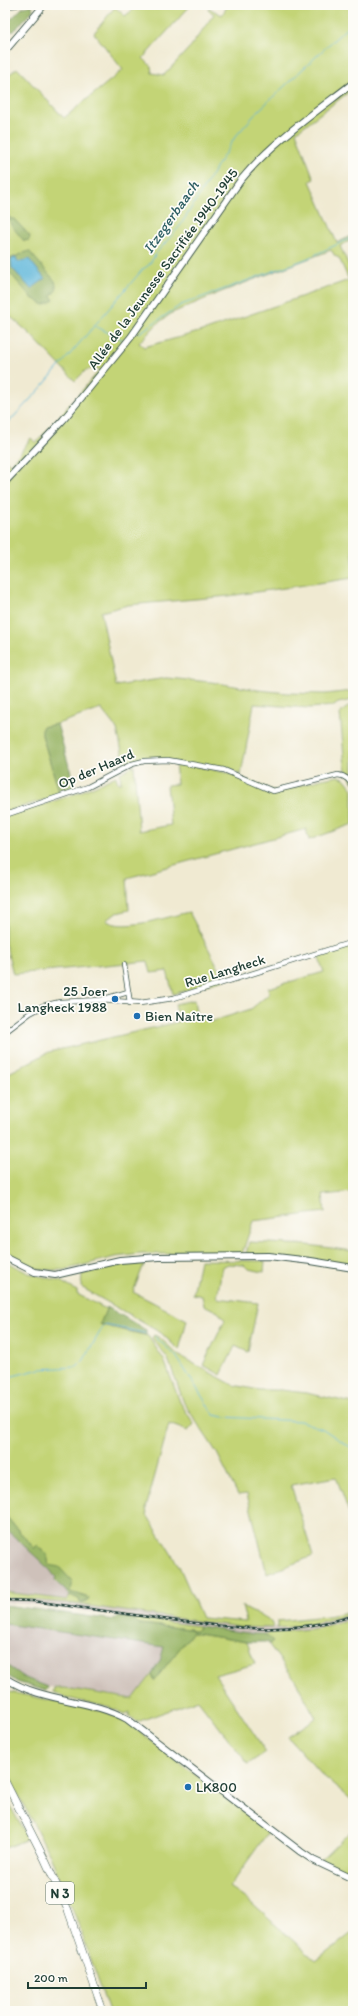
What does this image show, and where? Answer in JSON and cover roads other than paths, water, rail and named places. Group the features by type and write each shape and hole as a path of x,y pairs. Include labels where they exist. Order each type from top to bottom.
{"main road":[{"path":"5,51 44,5"},
{"name":"Allée de la Jeunesse Sacrifiée 1940-1945","path":"5,482 63,420 107,368 166,289 240,181 257,160 275,143 353,83"},
{"path":"5,1257 35,1272 55,1275 120,1260 159,1257 268,1256 353,1268"},
{"path":"5,1678 35,1693 108,1710 127,1719 301,1852 330,1869 353,1879"},
{"name":"N 3","path":"5,1781 45,1860 68,1910 103,2011"}],"street":[{"path":"5,6 16,5"},
{"name":"Op der Haard","path":"5,815 88,788 132,764 151,760 176,761 224,770 273,791 338,775 347,779 353,786"},
{"name":"Rue Langheck","path":"5,1032 30,1013 43,1006 60,1002 100,1000 130,1004 174,998 353,942"},
{"path":"124,965 130,1004"},
{"name":"Rue Langheck","path":"100,1000 128,992"}],"water":[{"path":"16,257 18,262 29,259 45,279 31,289 12,268 11,260"}],"waterway":[{"name":"Itzegerbaach","path":"5,426 41,388 143,269 149,265 157,252 180,226 235,137 258,111 353,22"},
{"path":"139,333 181,305 306,259 353,237"},
{"path":"95,326 123,340"},
{"path":"5,1378 40,1369 77,1367 83,1361 104,1325 145,1333"},
{"path":"155,1337 176,1356 214,1415 224,1417 300,1421 323,1429 353,1449"}],"railway":[{"path":"5,1600 33,1601 235,1627 282,1628 305,1626 353,1616"}],"place":[{"name":"25 Joer Langheck 1988","path":"115,999"},
{"name":"Bien Naître","path":"137,1016"},
{"name":"LK800","path":"188,1787"}]}
